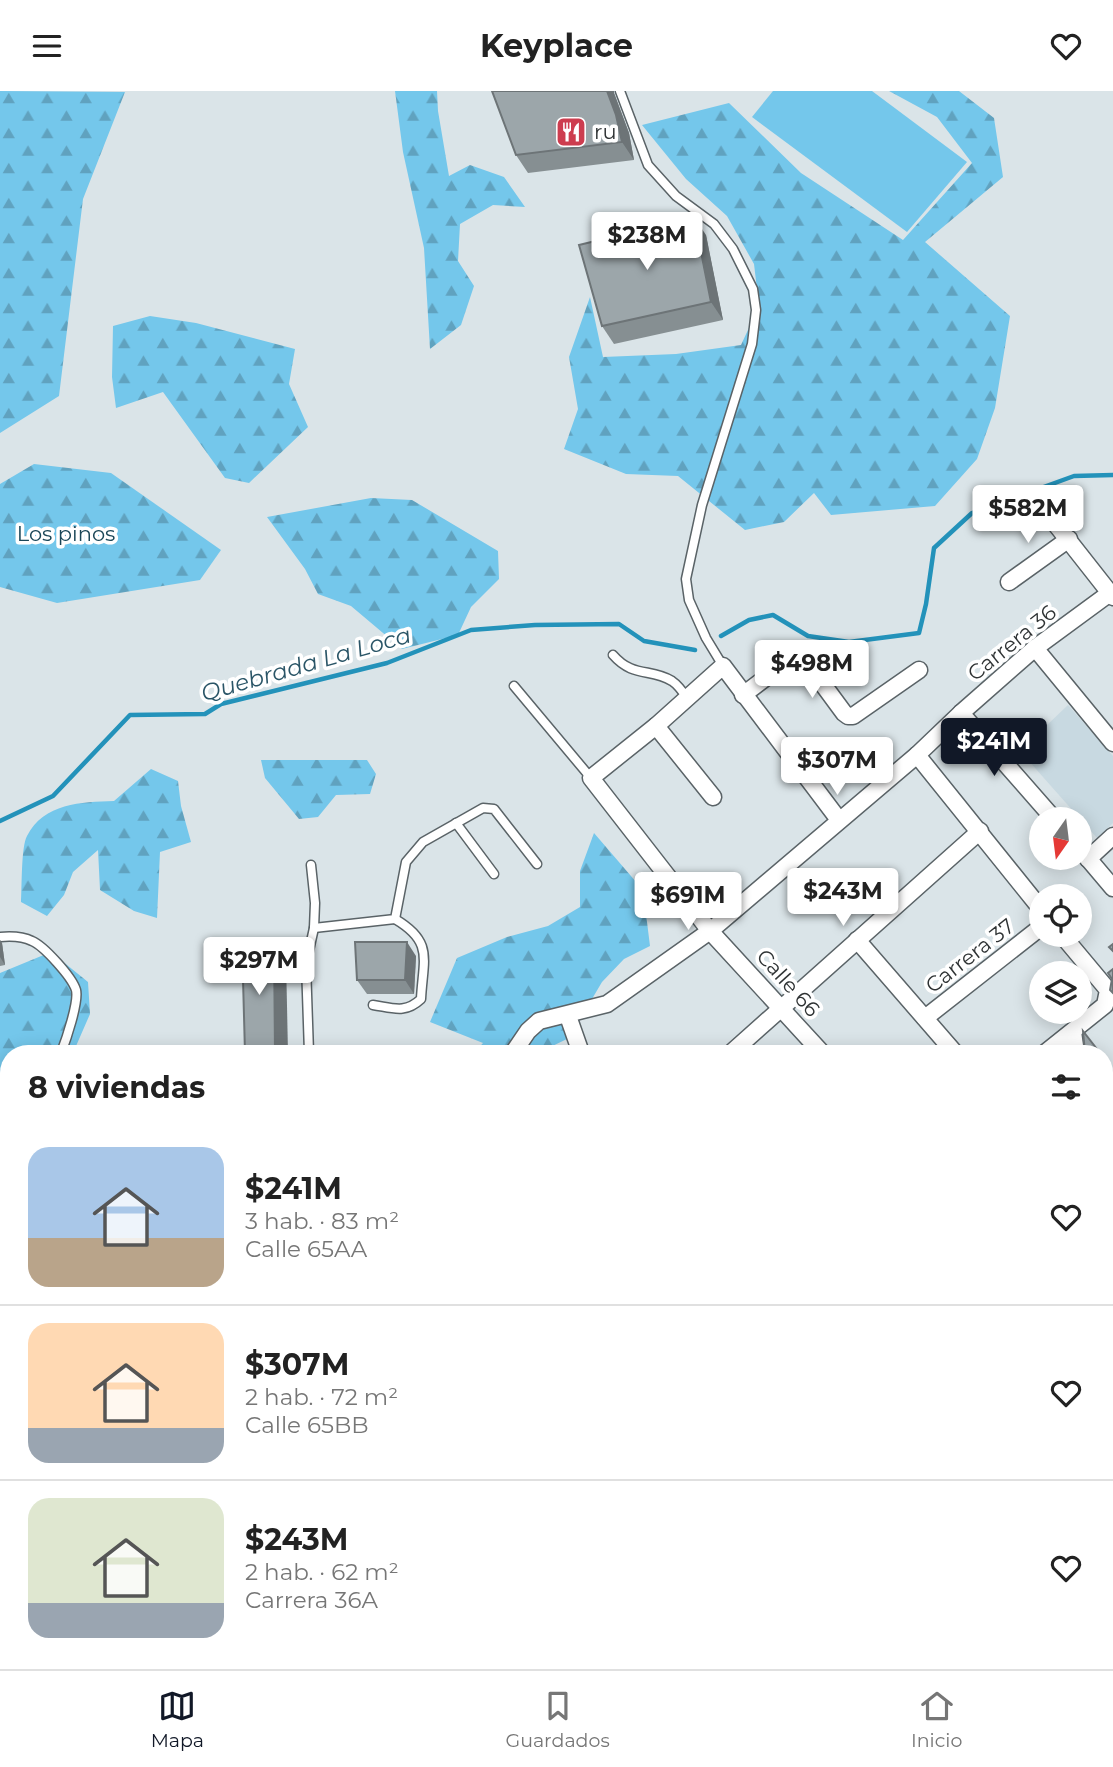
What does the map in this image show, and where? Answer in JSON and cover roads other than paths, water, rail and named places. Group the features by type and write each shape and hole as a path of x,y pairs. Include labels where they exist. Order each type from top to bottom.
{"street":[{"path":"1043,508 1112,595"},
{"path":"1009,582 1069,539"},
{"name":"Carrera 36","path":"518,1045 539,1021 568,1016 607,1004 710,930 917,755 1035,648 1112,595"},
{"path":"1035,648 1113,743"},
{"path":"743,695 797,653 844,713 853,716 919,670"},
{"path":"590,778 656,726 723,666 839,820"},
{"path":"961,713 1043,807"},
{"path":"656,726 713,797"},
{"path":"917,755 1029,894"},
{"name":"Calle 66","path":"590,778 710,930 814,1045"},
{"path":"740,1045 980,831"},
{"path":"1092,849 1113,836"},
{"path":"1092,863 1113,888"},
{"name":"Carrera 37","path":"925,1018 1029,936"},
{"path":"857,940 948,1045"},
{"path":"1056,1045 1105,1005 1108,999 1108,990 1072,947"},
{"path":"568,1016 578,1045"},
{"path":"1073,1033 1075,1045"}],"lane":[{"path":"620,91 648,165 676,195 714,224 733,249 753,289 757,310 752,344 702,505 687,579 689,600 706,638 723,666"},
{"path":"613,655 622,665 640,673 660,676 674,682 687,698"},
{"path":"514,686 590,778"},
{"path":"396,919 406,862 423,842 483,808 494,809 537,864"},
{"path":"456,823 494,874"},
{"path":"309,1045 306,964 314,928 315,903 311,865"},
{"path":"314,928 396,919 413,930 424,945 421,999 412,1007 403,1010 373,1005"},
{"path":"0,937 12,935 35,941 69,976 77,992 64,1045"}],"waterway":[{"name":"Quebrada La Loca","path":"721,636 749,620 773,615 808,636 849,642 919,633 934,548 972,513 1074,476 1113,475"},
{"name":"Quebrada La Loca","path":"0,821 53,796 130,715 205,714 221,704 387,663 471,630 535,625 619,624 644,641 695,650"}],"place":[{"name":"ru","path":"571,132"}],"park label":[{"name":"Los pinos","path":"66,534"}]}
